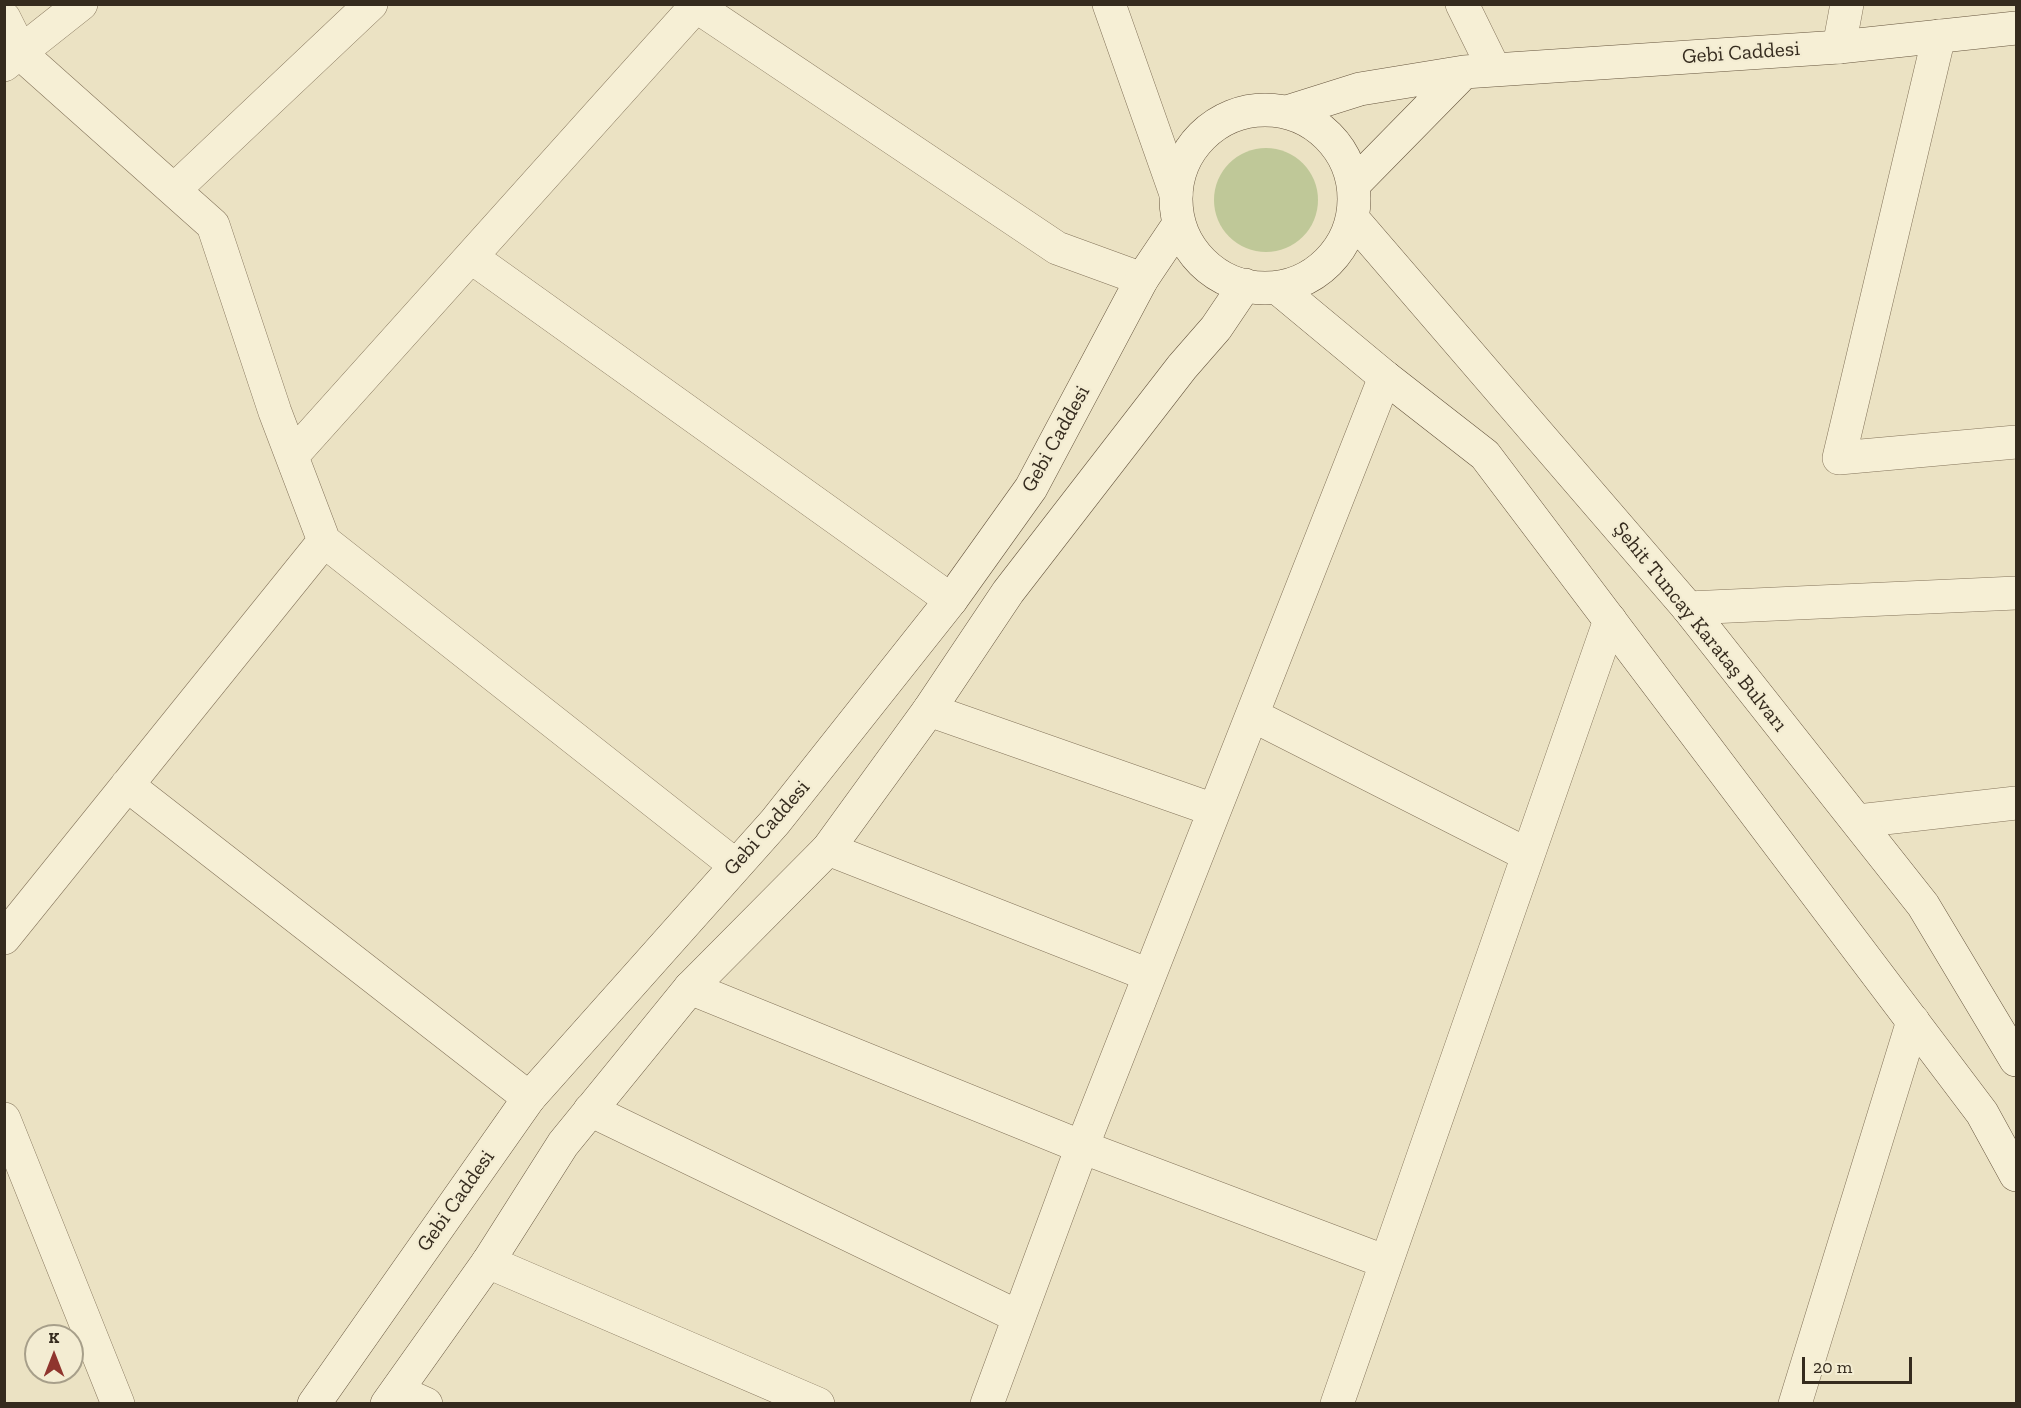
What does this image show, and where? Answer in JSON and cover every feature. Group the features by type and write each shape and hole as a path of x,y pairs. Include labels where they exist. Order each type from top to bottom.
{"street":[{"path":"13,59 81,4"},
{"path":"174,190 371,4"},
{"path":"1109,4 1177,209 1191,250 1211,271 1236,284 1279,289 1321,269 1341,245 1352,218 1355,196 1346,161 1331,139 1311,122 1287,112 1260,109 1234,115 1210,128 1191,147 1179,172 1177,209"},
{"path":"1353,184 1479,70 1462,4"},
{"path":"1839,46 1847,4"},
{"path":"292,456 697,5 1057,248 1142,279"},
{"path":"4,18 13,59 174,190 213,225 292,456 324,541 735,865"},
{"name":"Gebi Caddesi","path":"1287,112 1360,89 1479,70 1839,46 2016,28"},
{"path":"1939,36 1839,458 2016,442"},
{"name":"Gebi Caddesi","path":"314,1404 529,1098 775,822 951,600 1031,488 1177,209"},
{"name":"Şehit Tuncay Karataş Bulvarı","path":"1352,218 1688,608 1923,904 2016,1060"},
{"path":"471,257 951,600"},
{"path":"403,1399 563,1144 690,988 828,849 929,710 1008,592 1182,366 1216,328 1245,285"},
{"path":"1279,289 1385,377 1485,455 1982,1113 2016,1174"},
{"path":"987,1404 1082,1147 1385,377"},
{"path":"4,938 324,541"},
{"path":"1688,608 2016,593"},
{"path":"1337,1404 1610,620"},
{"path":"929,710 1214,810"},
{"path":"1252,715 1528,855"},
{"path":"128,785 529,1098"},
{"path":"1858,822 2016,803"},
{"path":"828,849 1149,975"},
{"path":"690,988 1082,1147 1386,1262"},
{"path":"1795,1404 1913,1021"},
{"path":"590,1110 1019,1317"},
{"path":"4,1119 118,1404"},
{"path":"488,1262 818,1404"}],"green space":[{"path":"1266,148 1286,152 1303,163 1314,180 1318,200 1314,220 1303,237 1286,248 1266,252 1246,248 1229,237 1218,220 1214,200 1218,180 1229,163 1246,152"}]}
